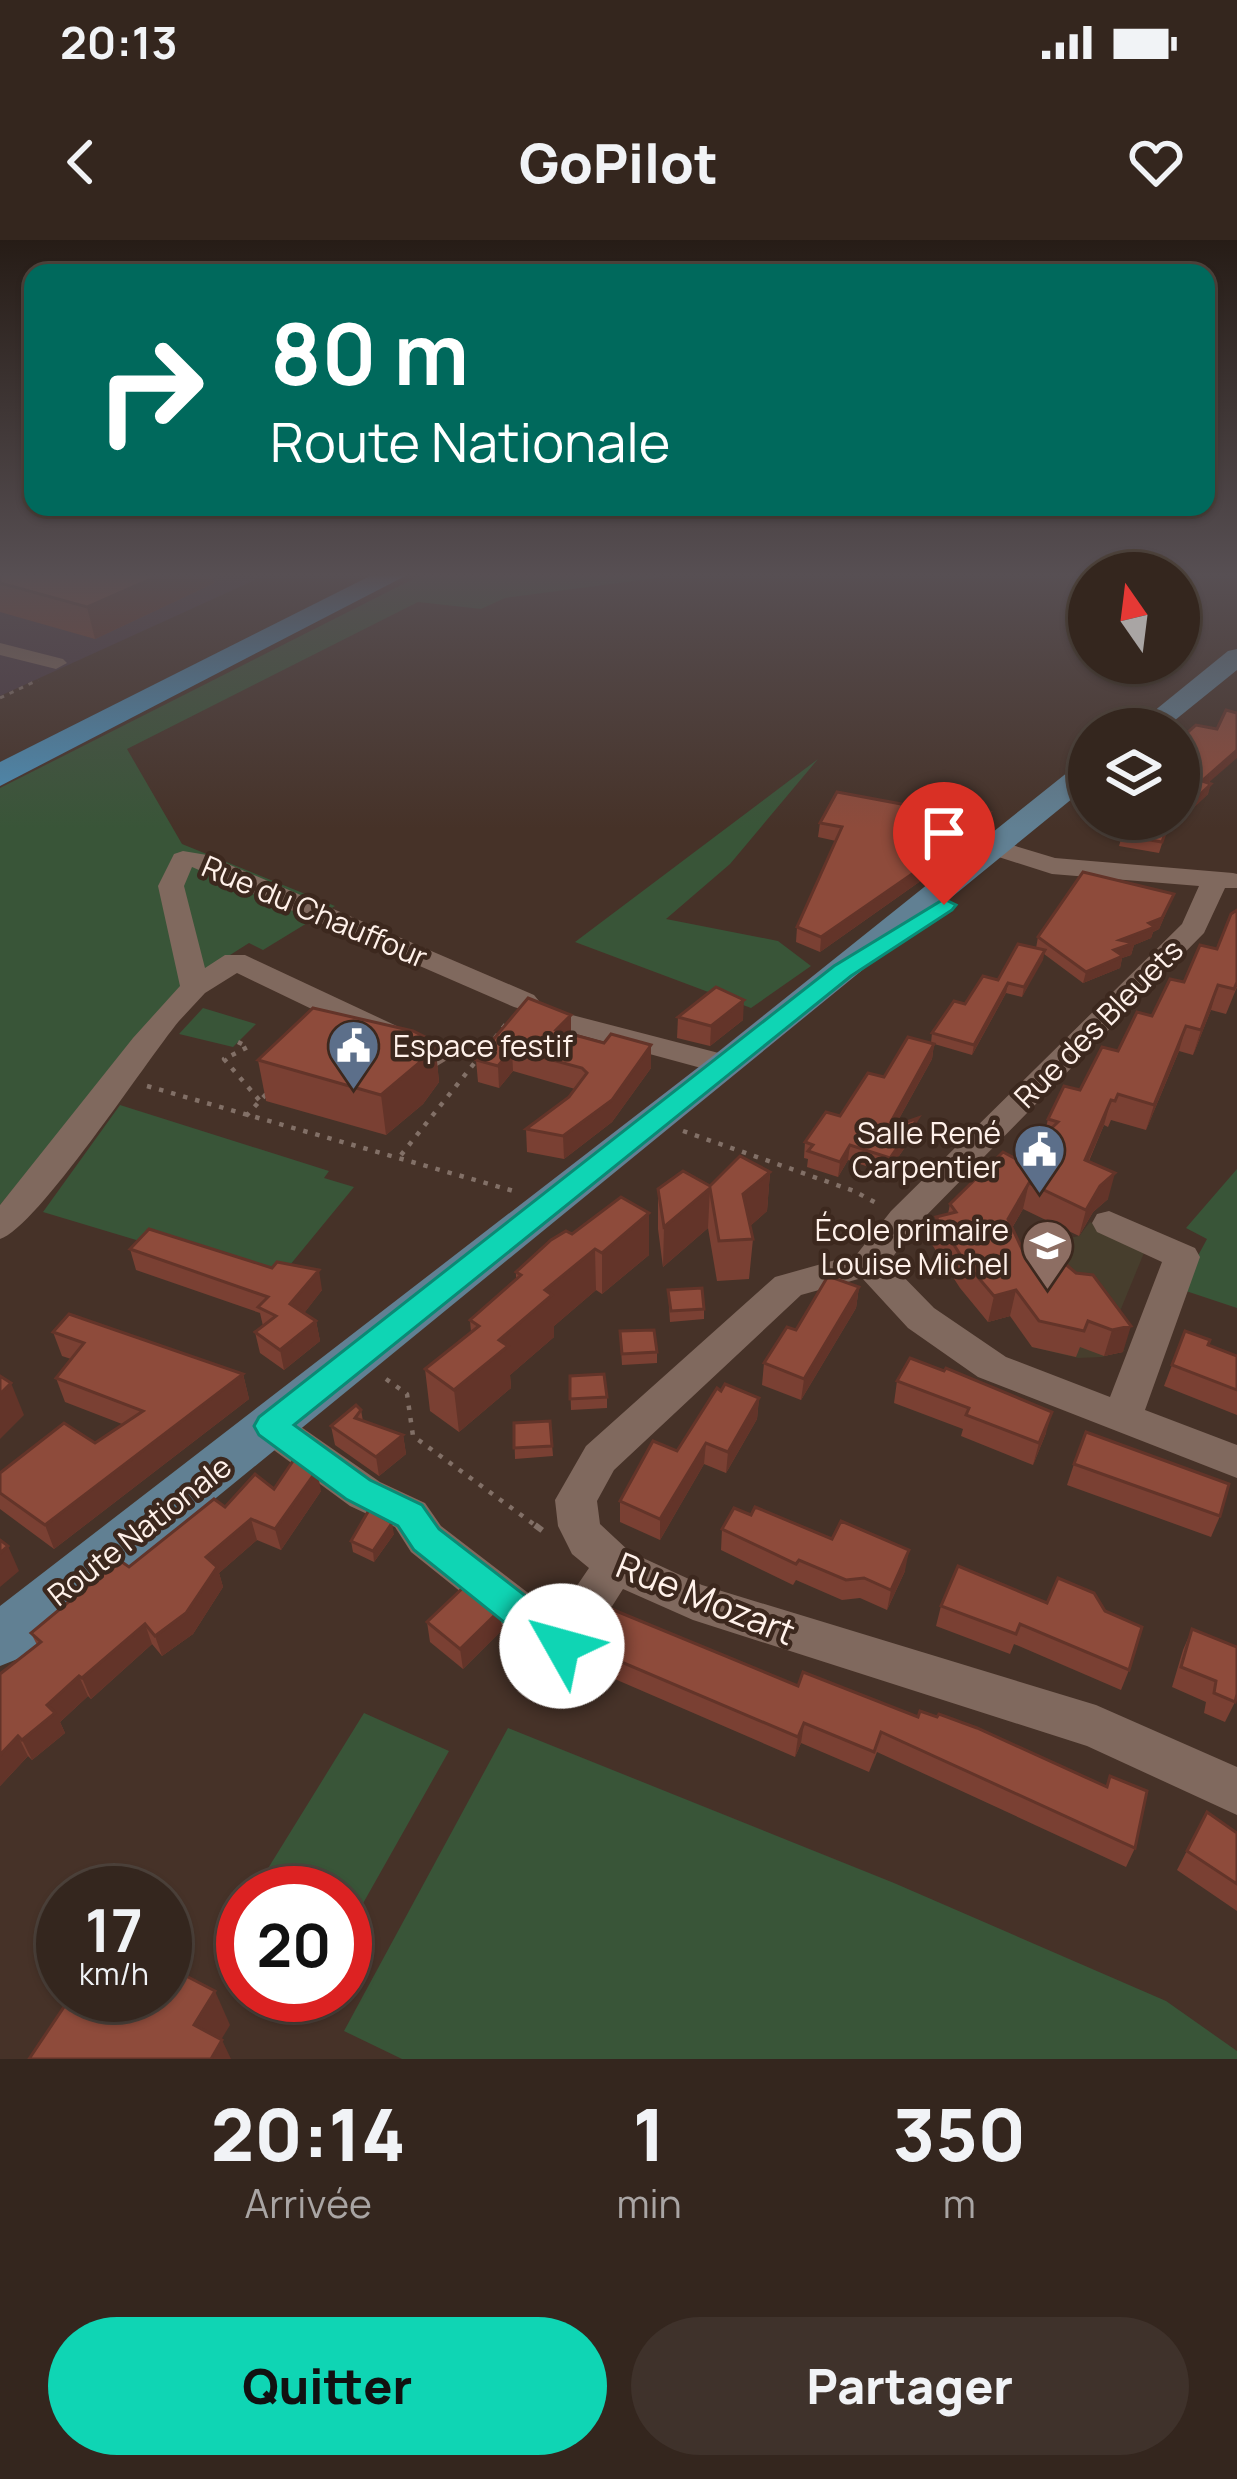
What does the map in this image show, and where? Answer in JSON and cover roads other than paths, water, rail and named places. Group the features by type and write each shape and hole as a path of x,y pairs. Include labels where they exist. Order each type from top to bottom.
{"highway":[{"path":"0,744 175,658"},
{"path":"0,776 232,658"}],"main road":[{"path":"1173,708 1236,658"},
{"name":"Route Nationale","path":"0,1640 843,971 967,890 1068,790"},
{"name":"Route Nationale","path":"1008,846 1068,806"}],"street":[{"path":"24,658 53,669"},
{"path":"1008,846 1052,866 1226,881"},
{"name":"Rue du Chauffour","path":"196,987 171,886 177,864 189,858 524,1001"},
{"name":"Rue des Bleuets","path":"869,1263 903,1219 1194,927 1226,881"},
{"path":"0,1227 196,987 235,962 437,1057"},
{"path":"572,1024 727,1065"},
{"path":"1109,1223 1181,1257 1121,1420"},
{"path":"869,1263 921,1318 971,1354 1121,1420 1237,1462"},
{"name":"Rue Mozart","path":"869,1263 788,1286 600,1458 576,1500 579,1526 601,1553 661,1588 778,1631 1096,1727 1237,1791"},
{"path":"271,1426 358,1490 410,1515 426,1540 562,1646 601,1553"}],"place":[{"name":"Espace festif","path":"354,1091"},
{"name":"Salle René Carpentier","path":"1040,1195"},
{"name":"École primaire Louise Michel","path":"1048,1292"}]}
